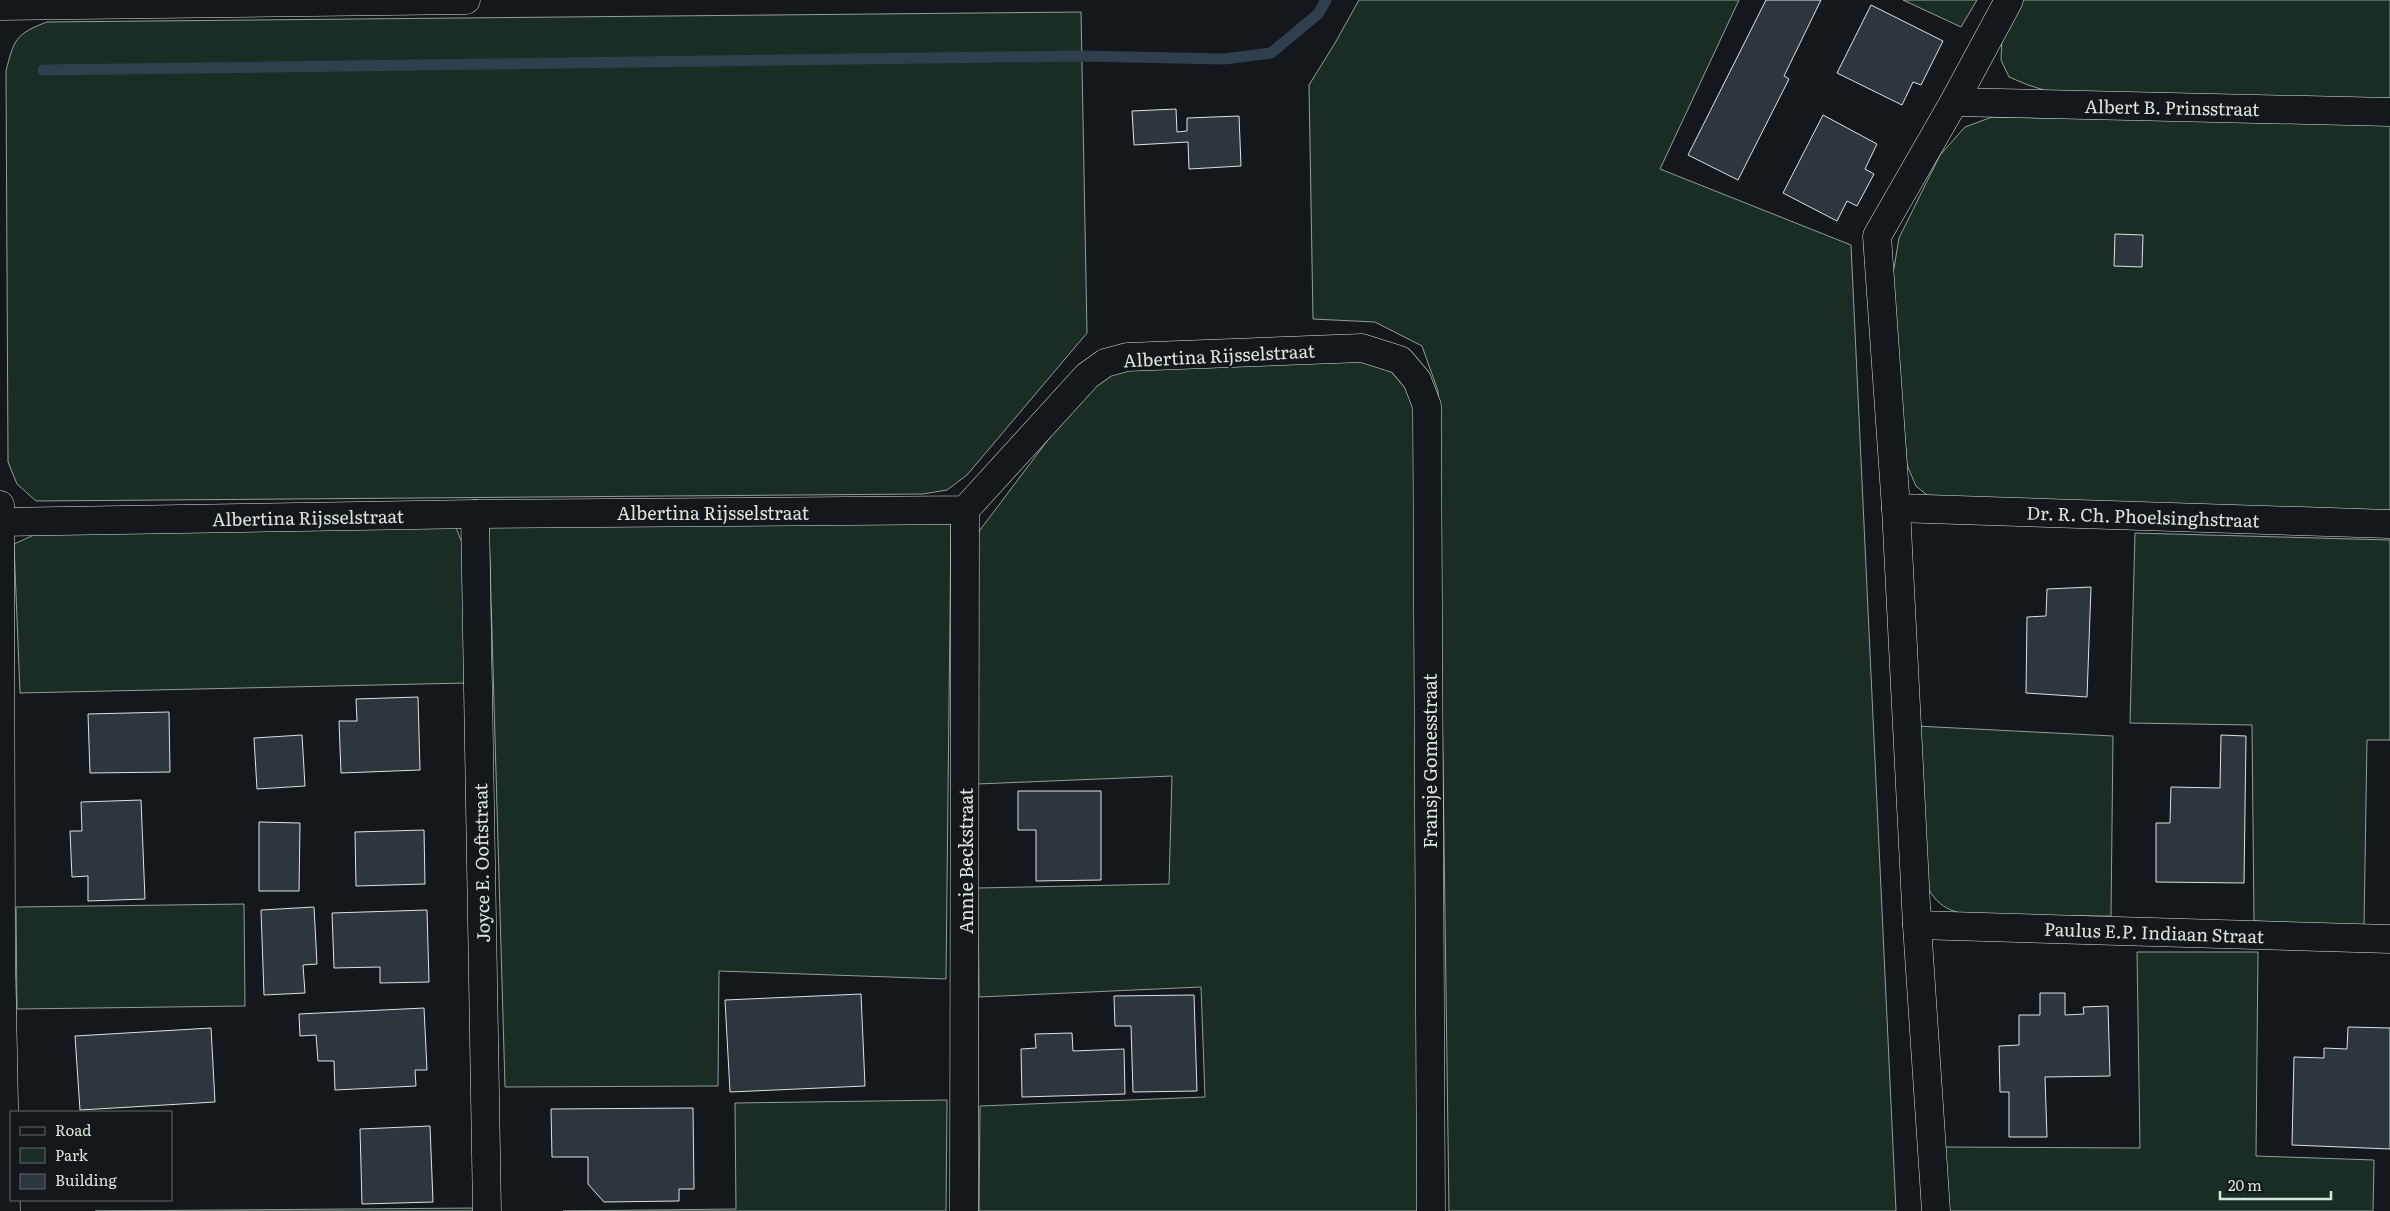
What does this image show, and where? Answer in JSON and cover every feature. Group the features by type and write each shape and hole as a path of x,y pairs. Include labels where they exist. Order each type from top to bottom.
{"street":[{"path":"0,6 466,0"},
{"path":"1936,1211 1917,925 1896,508 1877,236 1954,102 2009,0"},
{"name":"Albert B. Prinsstraat","path":"1954,102 2390,112"},
{"name":"Albertina Rijsselstraat","path":"0,522 475,514 965,510 1087,376 1106,363 1127,357 1362,348"},
{"name":"Fransje Gomesstraat","path":"1362,348 1400,360 1417,380 1427,406 1431,1211"},
{"path":"0,504 1,950 6,1211"},
{"name":"Dr. R. Ch. Phoelsinghstraat","path":"1896,508 2390,524"},
{"name":"Annie Beckstraat","path":"964,1211 965,510"},
{"name":"Joyce E. Ooftstraat","path":"475,514 487,1211"},
{"name":"Paulus E.P. Indiaan Straat","path":"1917,925 2390,939"}],"green space":[{"path":"1359,0 1739,0 1660,169 1851,245 1896,1211 1449,1211 1438,391 1422,346 1375,322 1313,319 1309,85"},
{"path":"1903,0 1977,0 1961,27"},
{"path":"2022,0 2390,0 2390,100 2047,91 2009,77 2001,60 2002,37"},
{"path":"1081,12 1087,333 967,475 947,490 923,494 36,501 17,484 8,462 6,71 11,52 18,39 36,26 47,22"},
{"path":"1992,117 2390,124 2390,511 1933,500 1916,486 1907,465 1892,280 1899,238 1940,155 1965,127"},
{"path":"1370,351 1397,367 1416,415 1419,1211 979,1211 980,1106 1205,1097 1201,987 979,997 978,888 1169,884 1172,776 977,784 977,534 1109,359"},
{"path":"951,523 946,979 719,971 718,1086 505,1087 489,527"},
{"path":"455,525 462,543 466,683 20,693 14,544 34,535"},
{"path":"2135,533 2390,540 2390,740 2367,740 2364,926 2254,921 2252,725 2130,723"},
{"path":"1916,726 2113,736 2111,916 1972,916 1947,908 1935,899 1922,876"},
{"path":"244,904 245,1006 17,1009 16,907"},
{"path":"2137,952 2258,952 2256,1156 2374,1160 2373,1211 1947,1211 1942,1147 2140,1148"},
{"path":"947,1100 946,1211 563,1211 736,1209 735,1103"},
{"path":"476,1208 476,1211 95,1211"}],"building":[{"path":"1766,0 1821,0 1784,76 1789,79 1738,180 1688,155"},
{"path":"1871,5 1943,41 1921,85 1913,82 1902,105 1837,73"},
{"path":"1176,109 1177,132 1187,131 1187,118 1239,116 1241,166 1189,169 1188,142 1134,145 1132,111"},
{"path":"1823,115 1877,144 1865,169 1874,174 1857,206 1847,201 1837,221 1783,193"},
{"path":"2115,234 2143,235 2142,267 2114,266"},
{"path":"2091,587 2087,697 2026,693 2027,617 2046,616 2047,589"},
{"path":"418,697 420,770 341,773 339,721 357,721 356,699"},
{"path":"169,712 170,772 90,773 88,714"},
{"path":"302,735 305,786 257,789 254,738"},
{"path":"2221,735 2246,736 2244,883 2156,882 2156,823 2170,823 2171,787 2220,788"},
{"path":"1018,791 1101,791 1101,880 1036,881 1036,830 1018,830"},
{"path":"141,800 145,899 88,901 88,876 72,877 70,831 82,831 81,802"},
{"path":"259,822 300,823 299,891 259,891"},
{"path":"424,830 425,884 356,886 355,832"},
{"path":"314,907 317,964 303,965 305,993 264,995 261,910"},
{"path":"427,910 429,982 380,983 380,967 334,968 332,913"},
{"path":"2040,993 2065,993 2065,1015 2084,1014 2083,1007 2108,1006 2110,1076 2045,1077 2047,1137 2009,1137 2009,1092 2000,1092 1999,1046 2019,1045 2019,1015 2040,1015"},
{"path":"861,994 865,1086 730,1092 725,1000"},
{"path":"1194,995 1197,1091 1133,1092 1131,1026 1115,1026 1114,996"},
{"path":"424,1008 427,1070 415,1070 416,1086 335,1090 334,1061 318,1061 316,1035 300,1036 299,1014"},
{"path":"2348,1027 2390,1028 2390,1149 2292,1145 2294,1057 2324,1058 2324,1048 2347,1049"},
{"path":"211,1028 215,1102 80,1110 75,1036"},
{"path":"1072,1033 1073,1051 1124,1049 1125,1094 1022,1097 1021,1049 1036,1048 1035,1034"},
{"path":"693,1108 694,1189 679,1189 679,1201 604,1202 588,1184 588,1157 552,1157 551,1109"},
{"path":"430,1126 433,1202 362,1204 360,1129"}],"waterway":[{"path":"43,70 1081,56 1224,59 1271,53 1318,14 1326,0"}]}
